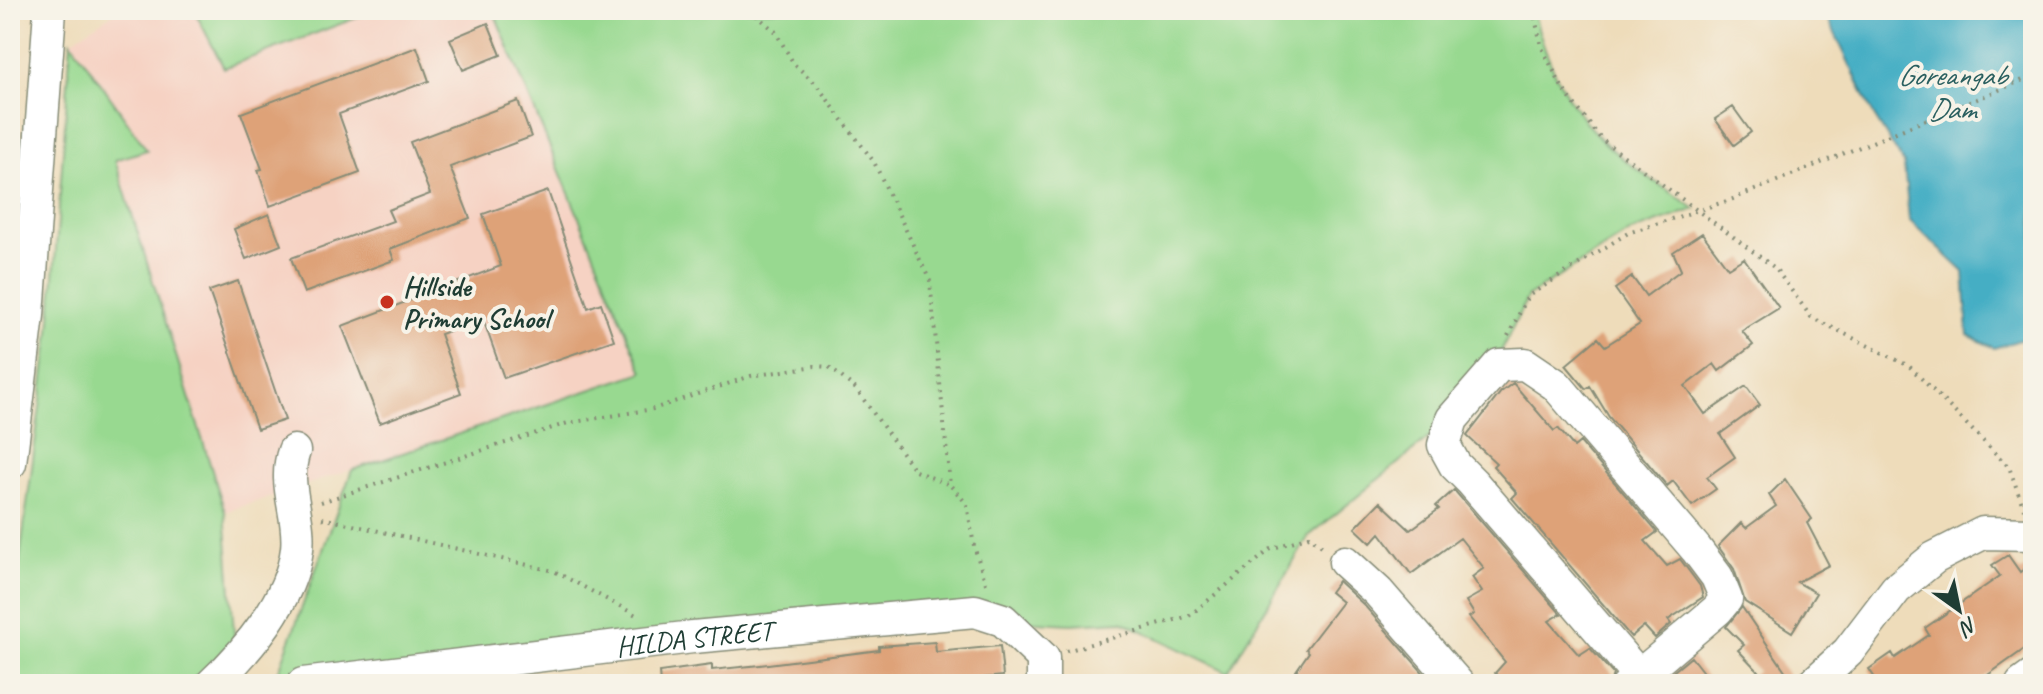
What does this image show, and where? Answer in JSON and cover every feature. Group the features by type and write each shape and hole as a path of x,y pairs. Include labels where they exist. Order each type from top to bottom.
{"street":[{"path":"10,463 28,315 52,11"},
{"path":"1508,363 1525,364 1556,385 1696,549 1723,588 1726,599 1717,610 1638,681 1455,465 1444,445 1452,419 1491,372 1508,363"},
{"path":"212,684 247,651 279,600 297,549 287,470 294,451"},
{"path":"1813,684 1848,652 1896,589 1934,558 1983,533 2033,534"},
{"path":"1345,562 1378,592 1458,684"},
{"name":"HILDA STREET","path":"303,684 693,637 975,611 1003,620"},
{"path":"1003,620 1043,671"},
{"path":"2022,684 2033,676"}],"path":[{"path":"750,10 775,31 794,64 816,84 874,162 930,281 950,485"},
{"path":"1533,10 1542,48 1563,89 1601,139 1775,268 1811,317 1909,366 2009,467 2033,534"},
{"path":"1491,372 1528,296 1628,233 1733,199 2033,76"},
{"path":"292,511 568,423 653,409 751,376 815,366 829,367 856,389 915,471 950,485 967,504 984,581 1003,620"},
{"path":"292,511 554,571 636,615"},
{"path":"1043,671 1189,616 1271,549 1309,536 1345,562"}],"shaded area":[{"name":"Hillside Primary School","path":"118,10 194,10 224,68 377,10 493,10 643,372 225,512 115,160 147,149 71,41"}],"green space":[{"path":"194,10 377,10 224,68"},
{"path":"493,10 1533,10 1558,79 1589,126 1622,158 1695,209 1628,233 1528,296 1491,372 1452,419 1309,536 1228,672 1122,621 1071,624 1003,620 274,684 352,470 643,372"},
{"path":"71,41 147,150 115,160 225,512 235,645 195,680 155,684 10,684 10,608 16,587 50,332"}],"water":[{"name":"Goreangab Dam","path":"1824,10 2033,10 2029,51 2033,62 2033,336 1994,348 1968,335 1964,272 1909,220 1904,164 1874,116"}],"building":[{"path":"488,23 501,55 463,70 450,39"},
{"path":"417,47 429,81 339,114 360,173 270,206 258,170 262,169 241,113"},
{"path":"518,101 531,137 450,167 470,218 390,249 394,260 304,293 291,258 393,221 388,210 430,194 410,142"},
{"path":"1733,107 1751,132 1734,145 1715,119"},
{"path":"548,191 588,308 601,303 614,340 504,378 483,319 440,334 461,393 380,423 342,326 501,266 483,214"},
{"path":"269,214 281,245 246,259 234,229"},
{"path":"1702,233 1728,268 1744,258 1779,308 1742,331 1753,345 1719,371 1714,364 1685,386 1705,414 1746,386 1760,405 1720,434 1735,457 1707,477 1716,489 1692,506 1673,481 1667,486 1609,417 1590,386 1586,389 1566,365 1598,338 1605,346 1640,324 1615,289 1632,277 1646,296 1681,270 1673,252"},
{"path":"238,281 285,420 257,429 209,291"},
{"path":"1513,383 1554,431 1558,428 1574,447 1580,442 1657,532 1645,541 1667,566 1680,559 1700,586 1703,597 1668,620 1671,624 1655,638 1644,626 1631,637 1512,498 1517,493 1493,466 1496,463 1467,436 1501,392"},
{"path":"1785,479 1812,519 1807,523 1829,565 1797,582 1816,593 1792,632 1745,602 1734,569 1718,546 1741,523 1746,528 1776,506 1769,495"},
{"path":"1454,490 1561,614 1549,621 1579,655 1590,648 1613,674 1610,684 1505,684 1495,673 1505,662 1469,617 1474,614 1466,601 1482,592 1472,577 1484,568 1460,538 1411,574 1380,533 1371,543 1355,528 1380,502 1410,530 1439,509 1436,506"},
{"path":"2008,555 2020,572 2033,563 2033,643 1975,684 1879,684 1869,669 1892,653 1895,658 1929,635 1925,628 2000,576 1992,565"},
{"path":"1338,581 1364,605 1433,684 1287,684 1309,652 1306,649 1342,602 1330,592"},
{"path":"1742,607 1794,684 1741,684 1758,671 1738,650 1744,645 1726,627"},
{"path":"935,642 936,652 1000,646 1003,676 925,684 660,684 659,672 712,665 712,670 760,665 879,650 879,646"},
{"path":"1691,657 1712,684 1674,684 1668,676"}],"place":[{"name":"Hillside Primary School","path":"387,302"}]}
